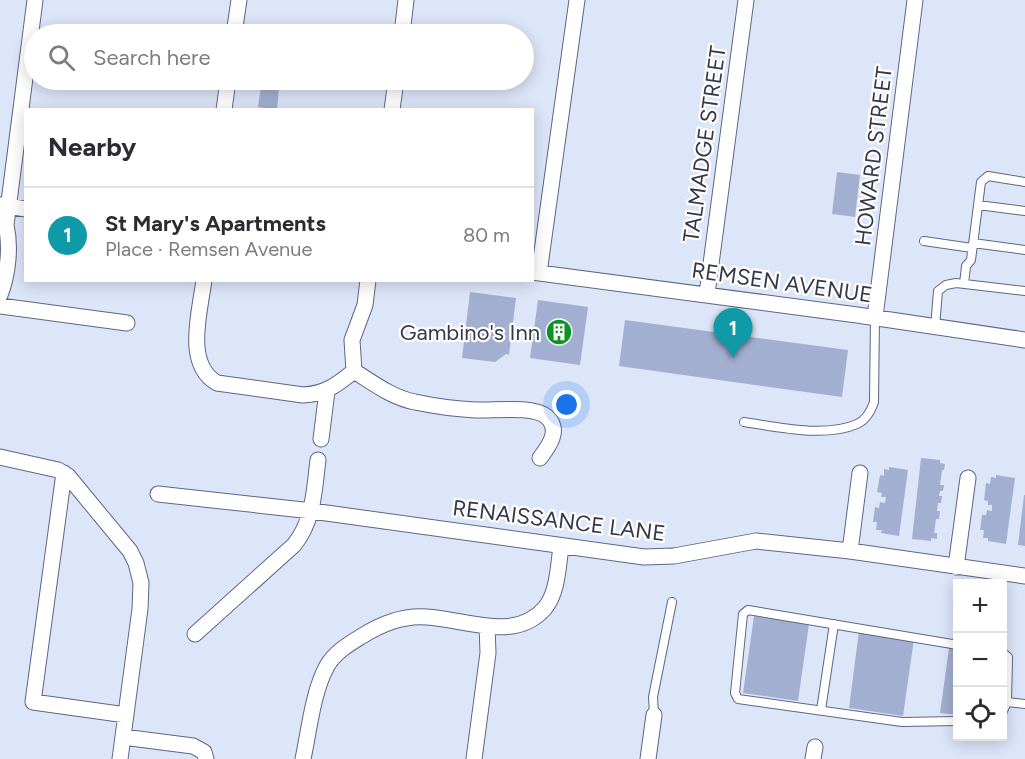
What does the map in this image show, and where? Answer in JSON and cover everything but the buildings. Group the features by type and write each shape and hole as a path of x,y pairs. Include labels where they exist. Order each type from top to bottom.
{"street":[{"path":"31,24 35,0"},
{"path":"235,24 239,0"},
{"path":"403,24 406,0"},
{"path":"536,273 577,0"},
{"name":"TALMADGE STREET","path":"707,294 746,0"},
{"name":"HOWARD STREET","path":"874,317 915,0"},
{"path":"0,295 4,285 9,238 3,231 4,206 24,73"},
{"path":"224,108 227,90"},
{"path":"392,108 395,90"},
{"path":"4,206 24,208"},
{"name":"REMSEN AVENUE","path":"536,273 707,294 1025,340"},
{"path":"204,282 196,350 201,367 210,379 217,383 303,395 327,391 354,371"},
{"path":"354,371 352,340 365,305 369,282"},
{"path":"0,306 127,323"},
{"path":"354,371 397,396 416,403 472,410 530,410 541,413 549,418 553,434 550,445 540,458"},
{"path":"321,440 327,391"},
{"path":"0,457 32,463 64,473 130,550 141,583 140,609 120,759"},
{"path":"195,634 294,546 307,526 312,511 318,460"},
{"path":"64,473 33,702 126,715"},
{"path":"850,551 860,473"},
{"path":"956,567 968,478"},
{"name":"RENAISSANCE LANE","path":"158,494 312,511 644,557 674,556 756,541 850,551 1025,576"},
{"path":"303,759 319,686 328,665 345,646 372,630 399,619 425,616 508,628 532,619 545,608 554,592 561,547"},
{"path":"474,759 488,653 487,626"},
{"path":"648,759 654,715"},
{"path":"123,736 193,746 204,752 206,759"}],"lane":[{"path":"964,284 966,266 970,260 981,182 984,177 988,176 1025,182"},
{"path":"978,205 1025,211"},
{"path":"924,241 1025,250"},
{"path":"935,327 938,291 946,285 964,284 1025,291"},
{"path":"744,422 802,430 823,430 857,424 864,419 871,411 874,402 874,317"},
{"path":"654,715 652,697 672,602"},
{"path":"953,644 748,610 743,614 735,693 738,699 902,722 953,721"},
{"path":"821,710 834,624"},
{"path":"1007,656 1007,702 1025,704"}],"place":[{"name":"Gambino's Inn","path":"559,332"},
{"name":"St Mary's Apartments","path":"733,358"}]}
